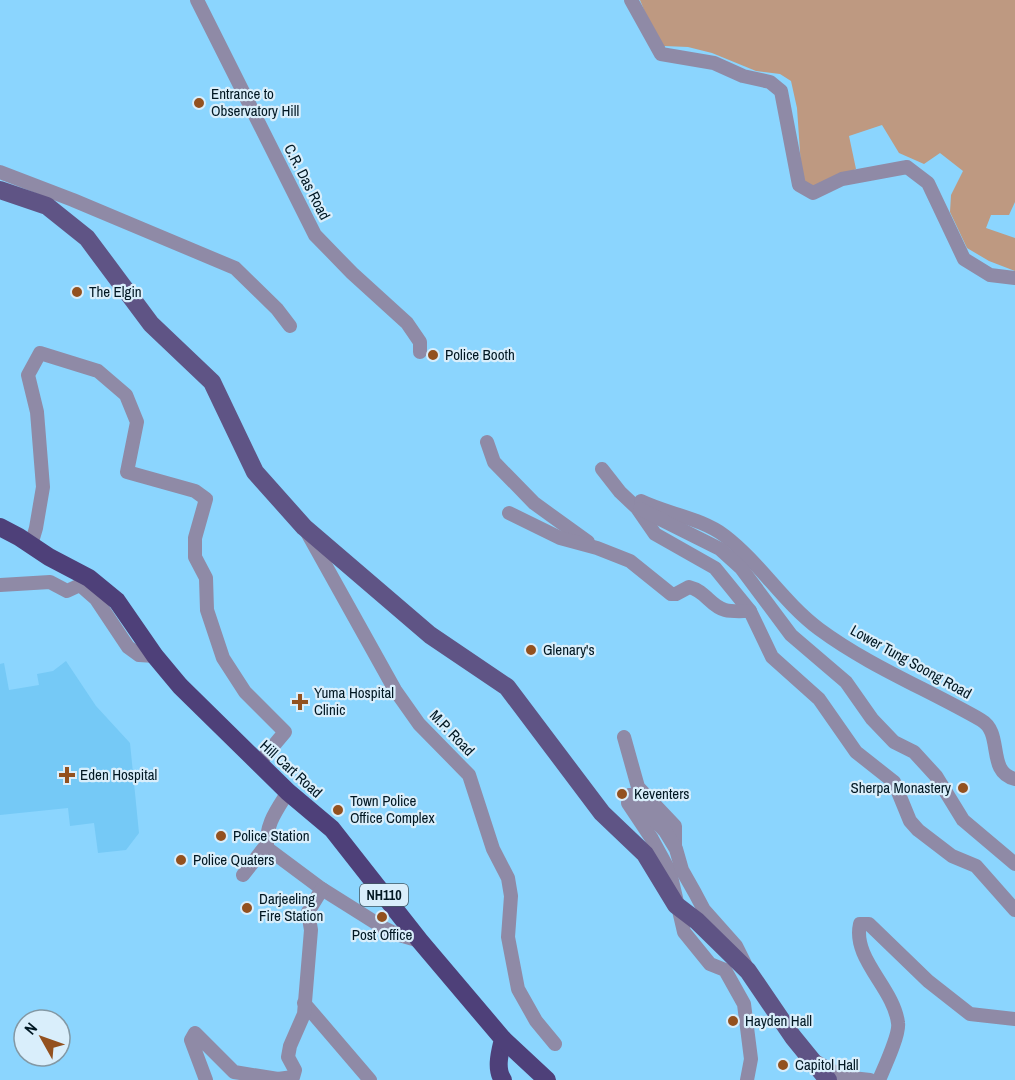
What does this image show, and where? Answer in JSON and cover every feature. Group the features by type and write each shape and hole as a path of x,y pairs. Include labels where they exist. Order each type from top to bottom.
{"highway":[{"name":"Hill Cart Road","path":"0,527 108,591 125,611 155,656 193,700 288,792 332,829 420,941 501,1038 546,1080"},
{"path":"500,1078 501,1038"}],"main road":[{"path":"0,190 47,206 87,238 151,324 212,382 255,472 304,527 430,635 507,687 602,813 645,854 676,905 697,921 748,971 793,1037 828,1080"}],"street":[{"name":"C.R. Das Road","path":"197,0 315,236 407,322 420,342 420,352"},
{"path":"631,0 661,54 714,63 743,75 770,82 781,91 799,185 813,193 842,179 907,167 928,183 964,259 990,274 1015,278"},
{"path":"0,172 235,268 277,309 290,326"},
{"path":"31,545 43,487 37,412 28,375 40,353 98,371 126,395 137,422 127,471 195,491 206,499 195,538 195,557 206,578 207,610 223,658 245,692 285,732 258,764"},
{"path":"487,442 494,462 534,503 597,548"},
{"path":"602,469 620,492 637,508 655,534 715,568 750,611 772,657 819,699 856,752 894,782 910,821 918,830 952,856 976,866 1015,910"},
{"name":"Lower Tung Soong Road","path":"620,492 650,506 713,528 745,555 788,603 820,630 909,684 985,722 994,736 997,763 1003,772 1015,779"},
{"path":"637,508 720,549 741,568 791,635 846,682 872,719 894,742 914,752 936,776 963,820 1015,864"},
{"path":"510,513 560,538 597,548 630,561 671,594 676,594 688,587 698,589 714,604 725,610 750,611"},
{"name":"M.P. Road","path":"304,527 395,690 419,724 469,776 493,849 508,878 511,897 508,937 518,989 536,1021 555,1044"},
{"path":"0,585 50,582 67,591 80,585 96,599 128,647 139,655 155,656"},
{"path":"624,737 638,787 675,826 676,849 681,870 699,902 736,946 748,971"},
{"path":"288,792 270,821 266,837 267,848 322,889 396,934 420,941"},
{"path":"676,849 665,831 630,795 628,802 670,872 684,932 710,964 725,970 744,1004 751,1059 747,1080"},
{"path":"243,874 267,844"},
{"path":"206,1080 192,1040 195,1032 234,1072 278,1079 293,1077 295,1070 288,1057 290,1046 304,1014 311,930 308,912 322,889"},
{"path":"879,1080 890,1055 899,1024 888,992 866,960 858,933 860,924 869,924 928,981 970,1014 1015,1018"},
{"path":"304,1003 370,1080"},
{"path":"810,1058 843,1077 870,1080"}],"shaded area":[{"path":"640,0 1015,0 1015,202 1009,215 991,215 986,228 1015,238 1015,271 989,261 967,248 950,212 951,195 963,171 940,153 924,164 899,153 882,125 849,136 856,169 814,186 802,181 797,108 791,81 780,74 756,71 712,53 688,47 664,46 653,32"},
{"name":"Eden Hospital","path":"66,661 96,706 130,743 139,833 126,850 98,853 94,823 70,826 68,808 0,815 0,664 4,663 9,690 39,685 37,674 53,671"}],"place":[{"name":"Entrance to Observatory Hill","path":"199,103"},
{"name":"The Elgin","path":"77,292"},
{"name":"Police Booth","path":"433,355"},
{"name":"Glenary's","path":"531,650"},
{"name":"Yuma Hospital Clinic","path":"300,702"},
{"name":"Eden Hospital","path":"67,775"},
{"name":"Sherpa Monastery","path":"963,788"},
{"name":"Keventers","path":"622,794"},
{"name":"Town Police Office Complex","path":"338,810"},
{"name":"Police Station","path":"221,836"},
{"name":"Police Quaters","path":"181,860"},
{"name":"Darjeeling Fire Station","path":"247,908"},
{"name":"Post Office","path":"382,917"},
{"name":"Hayden Hall","path":"733,1021"},
{"name":"Capitol Hall","path":"783,1065"}]}
